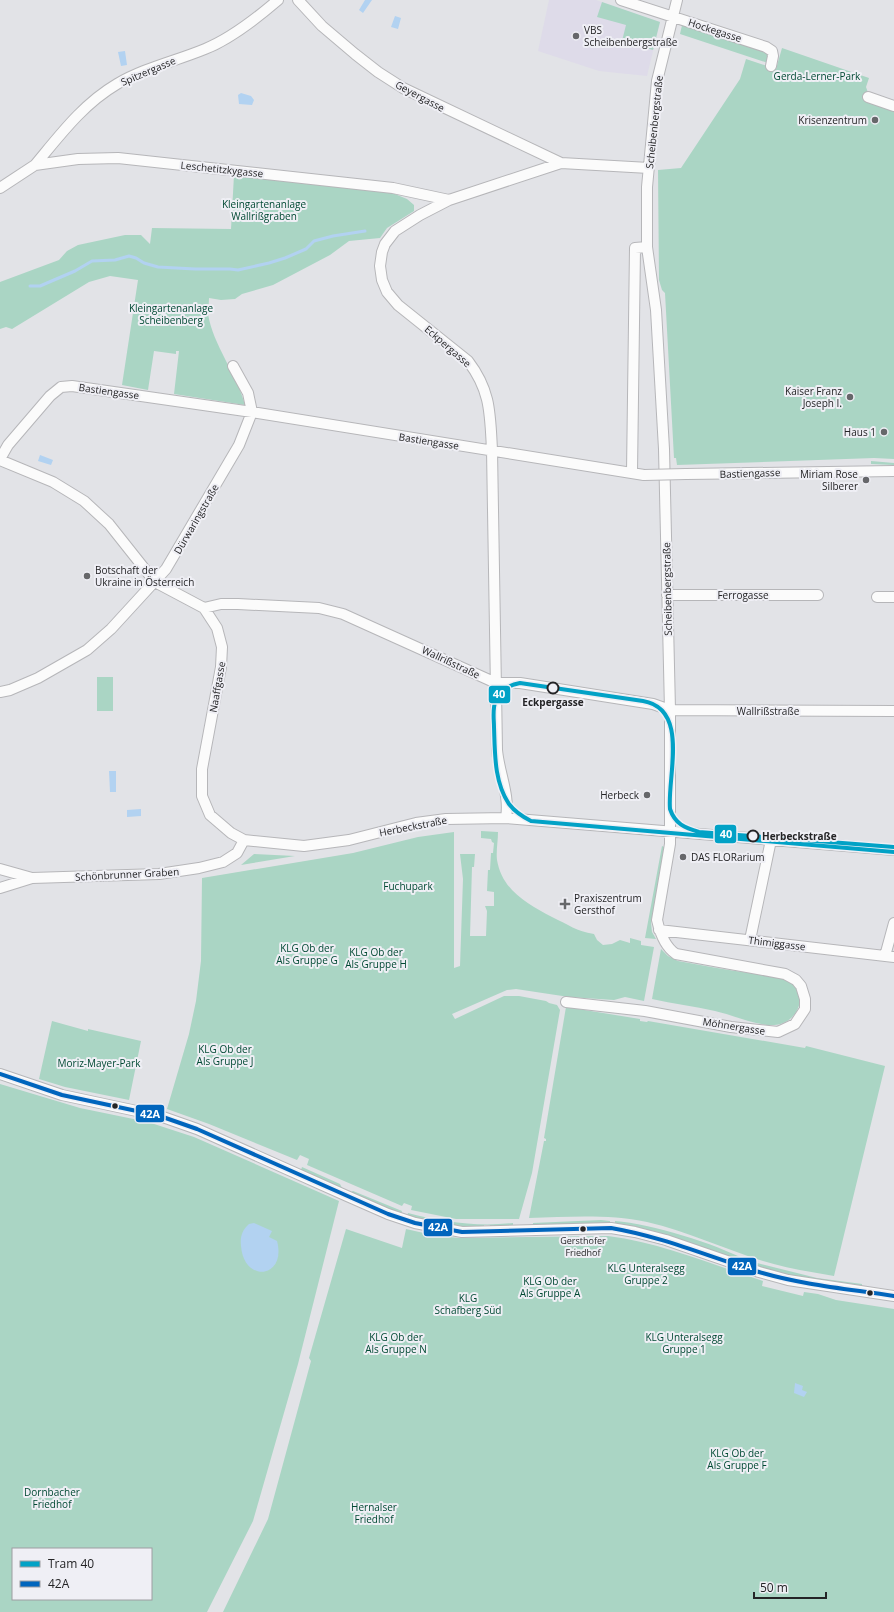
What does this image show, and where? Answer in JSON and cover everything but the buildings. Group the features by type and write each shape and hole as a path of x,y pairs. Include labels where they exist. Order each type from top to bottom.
{"street":[{"name":"Spitzergasse","path":"36,165 79,113 104,92 124,80 146,70 206,48 240,29 278,0"},
{"name":"Geyergasse","path":"298,0 322,26 355,54 378,72 403,88 561,163"},
{"name":"Hockegasse","path":"621,0 766,47 772,51 773,56 770,66"},
{"name":"Scheibenbergstraße","path":"659,930 657,920 671,831 670,710 664,450 657,326 647,247 647,188 657,80 677,0"},
{"path":"868,97 894,106"},
{"name":"Leschetitzkygasse","path":"0,188 36,165 90,158 133,159 392,188 449,200"},
{"name":"Eckpergasse","path":"506,818 508,806 498,764 497,750 490,410 487,397 476,371 468,361 398,305 387,292 380,273 382,252 385,244 395,231 407,222 449,200 561,163 649,168"},
{"path":"632,472 636,248 647,247"},
{"path":"233,366 248,393 252,412"},
{"name":"Bastiengasse","path":"0,460 17,432 50,396 61,387 67,386 252,412 644,474 894,471"},
{"name":"Dürwaringstraße","path":"0,692 10,690 38,678 87,650 111,629 155,582 166,569 239,446 252,412"},
{"name":"Naaffgasse","path":"0,460 53,482 84,501 109,524 155,582 204,608 217,628 222,647 221,667 202,770 202,796 210,815 231,833 244,840"},
{"name":"Ferrogasse","path":"667,595 818,595"},
{"path":"877,597 894,597"},
{"name":"Wallrißstraße","path":"204,608 221,604 319,608 343,614 496,683 520,683 653,704 670,710 894,712"},
{"name":"Herbeckstraße","path":"244,840 304,846 349,840 416,823 446,819 506,818 894,850"},
{"name":"Schönbrunner Graben","path":"0,869 32,878 133,876 199,868 223,862 237,854 244,840"},
{"path":"750,940 772,840"},
{"path":"0,888 32,878"},
{"path":"889,957 894,923"},
{"name":"Thimiggasse","path":"659,930 889,957"},
{"name":"Möhnergasse","path":"566,1002 645,1011 731,1027 778,1032 795,1024 802,1016 805,1009 803,991 801,986 791,977 785,974 676,954 667,946 659,930"},
{"path":"0,1074 62,1095 160,1116 197,1129 388,1214 414,1223 462,1232 611,1228 666,1240 759,1272 788,1280 894,1296"}],"shaded area":[{"path":"549,0 596,0 660,22 647,76 599,71 538,51"}],"green space":[{"path":"602,2 660,22 653,50 622,41 626,25 597,17"},
{"path":"683,21 768,53 768,63 680,34"},
{"name":"Gerda-Lerner-Park","path":"782,48 869,78 866,87 871,101 894,109 894,459 874,458 677,465 676,458 674,458 665,293 662,290 659,280 658,170 681,168 740,79 746,59 776,69"},
{"name":"Kleingartenanlage Scheibenberg","path":"234,175 390,192 407,199 414,205 414,211 387,228 380,238 349,241 330,255 273,285 242,294 235,299 221,300 209,298 208,314 211,326 237,382 245,405 174,394 179,351 176,351 176,354 154,351 148,390 122,385 138,280 110,276 89,282 12,329 6,327 0,329 0,282 59,260 67,251 78,245 125,235 141,235 150,244 152,228 231,229"},
{"path":"871,461 894,463 894,465 871,464"},
{"path":"97,677 113,677 113,711 97,711"},
{"path":"481,831 498,832 497,860 500,871 510,888 525,901 573,927 594,934 597,940 603,945 612,944 620,940 630,943 630,938 641,941 641,945 654,947 644,1001 625,997 614,1000 569,997 516,989 507,990 452,1014 455,1019 504,996 519,996 546,1001 557,1005 560,1010 532,1173 519,1219 456,1219 411,1210 412,1206 404,1203 402,1206 307,1165 309,1159 300,1155 297,1160 209,1124 167,1109 189,1034 196,1001 201,961 202,878 353,853 418,837 454,832 454,968 460,966 463,879 460,854 475,854 474,867 472,867 470,936 486,936 487,911 485,906 494,906 494,892 487,891 488,870 490,870 491,853 493,853 494,843 491,839 481,838"},
{"path":"662,846 664,847 651,923 652,932 656,939 645,938"},
{"path":"254,854 295,856 241,865"},
{"path":"661,949 668,956 678,961 782,977 794,984 800,999 799,1006 790,1019 783,1023 767,1025 715,1011 652,999"},
{"name":"Gersthofer Friedhof","path":"566,1007 640,1019 640,1021 648,1021 805,1048 806,1046 885,1066 834,1276 789,1268 763,1261 677,1230 632,1219 603,1217 529,1218 544,1141 546,1141 544,1138"},
{"name":"Moriz-Mayer-Park","path":"52,1021 88,1031 88,1029 141,1041 129,1100 65,1087 39,1079"},
{"name":"Dornbacher Friedhof","path":"0,1084 80,1108 148,1122 194,1137 339,1201 298,1364 253,1521 207,1612 0,1612"},
{"path":"302,1167 340,1184 342,1188 301,1170"},
{"path":"353,1191 402,1211 401,1214 351,1192"},
{"path":"408,1213 460,1223 484,1224 484,1227 436,1223 407,1216"},
{"path":"601,1220 610,1221 610,1224 533,1225 533,1223"},
{"path":"615,1221 647,1226 683,1235 734,1254 748,1261 747,1263 684,1241 615,1225"},
{"path":"513,1223 513,1226 490,1226 490,1224"},
{"path":"346,1229 402,1248 406,1229 437,1236 460,1238 608,1236 628,1239 686,1255 763,1281 762,1286 803,1296 804,1292 818,1294 836,1300 894,1309 894,1612 223,1612 268,1519 311,1361 309,1358"},
{"path":"753,1262 817,1278 862,1284 862,1286 784,1274 752,1265"}],"water":[{"path":"365,0 372,0 363,13 359,10"},
{"path":"395,16 401,18 398,29 391,27"},
{"path":"125,51 127,65 121,66 118,52"},
{"path":"241,93 251,96 254,100 252,105 239,104 238,95"},
{"path":"40,455 53,460 51,465 38,461"},
{"path":"109,771 116,771 116,792 110,792"},
{"path":"141,809 141,816 127,817 127,810"},
{"path":"254,1223 272,1231 269,1237 277,1241 278,1253 276,1263 271,1269 264,1272 256,1271 249,1266 244,1258 241,1246 243,1231 249,1224"},
{"path":"795,1383 803,1386 802,1390 807,1392 804,1397 794,1393"}],"waterway":[{"path":"30,286 40,286 75,271 92,261 115,260 129,256 144,263 158,267 238,270 285,258 306,249 314,241 333,236 365,231"}],"tram line":[{"name":"40","path":"894,847 699,832 689,829 678,822 670,809 673,746 671,730 667,717 658,707 643,701 520,683 503,691 498,696 495,703 495,757 500,786 511,807 531,821 894,852"}],"transit line":[{"name":"42A","path":"0,1074 62,1095 160,1116 197,1129 388,1214 415,1223 462,1232 611,1228 668,1242 759,1272 809,1283 894,1296"}],"place":[{"name":"VBS Scheibenbergstraße","path":"576,36"},
{"name":"Krisenzentrum","path":"875,120"},
{"name":"Kaiser Franz Joseph I.","path":"850,397"},
{"name":"Haus 1","path":"884,432"},
{"name":"Miriam Rose Silberer","path":"866,480"},
{"name":"Botschaft der Ukraine in Österreich","path":"87,576"},
{"name":"Eckpergasse","path":"553,688"},
{"name":"Herbeck","path":"647,795"},
{"name":"Herbeckstraße","path":"753,836"},
{"name":"DAS FLORarium","path":"683,857"},
{"name":"Praxiszentrum Gersthof","path":"565,904"},
{"name":"Gersthofer Friedhof","path":"583,1229"}],"park label":[{"name":"Kleingartenanlage Wallrißgraben","path":"264,210"},
{"name":"Fuchupark","path":"408,886"},
{"name":"KLG Ob der Als Gruppe G","path":"307,954"},
{"name":"KLG Ob der Als Gruppe H","path":"376,958"},
{"name":"KLG Ob der Als Gruppe J","path":"225,1054"},
{"name":"KLG Unteralsegg Gruppe 2","path":"646,1274"},
{"name":"KLG Ob der Als Gruppe A","path":"550,1286"},
{"name":"KLG Schafberg Süd","path":"468,1304"},
{"name":"KLG Ob der Als Gruppe N","path":"396,1342"},
{"name":"KLG Unteralsegg Gruppe 1","path":"684,1342"},
{"name":"KLG Ob der Als Gruppe F","path":"737,1458"},
{"name":"Hernalser Friedhof","path":"374,1512"}]}
